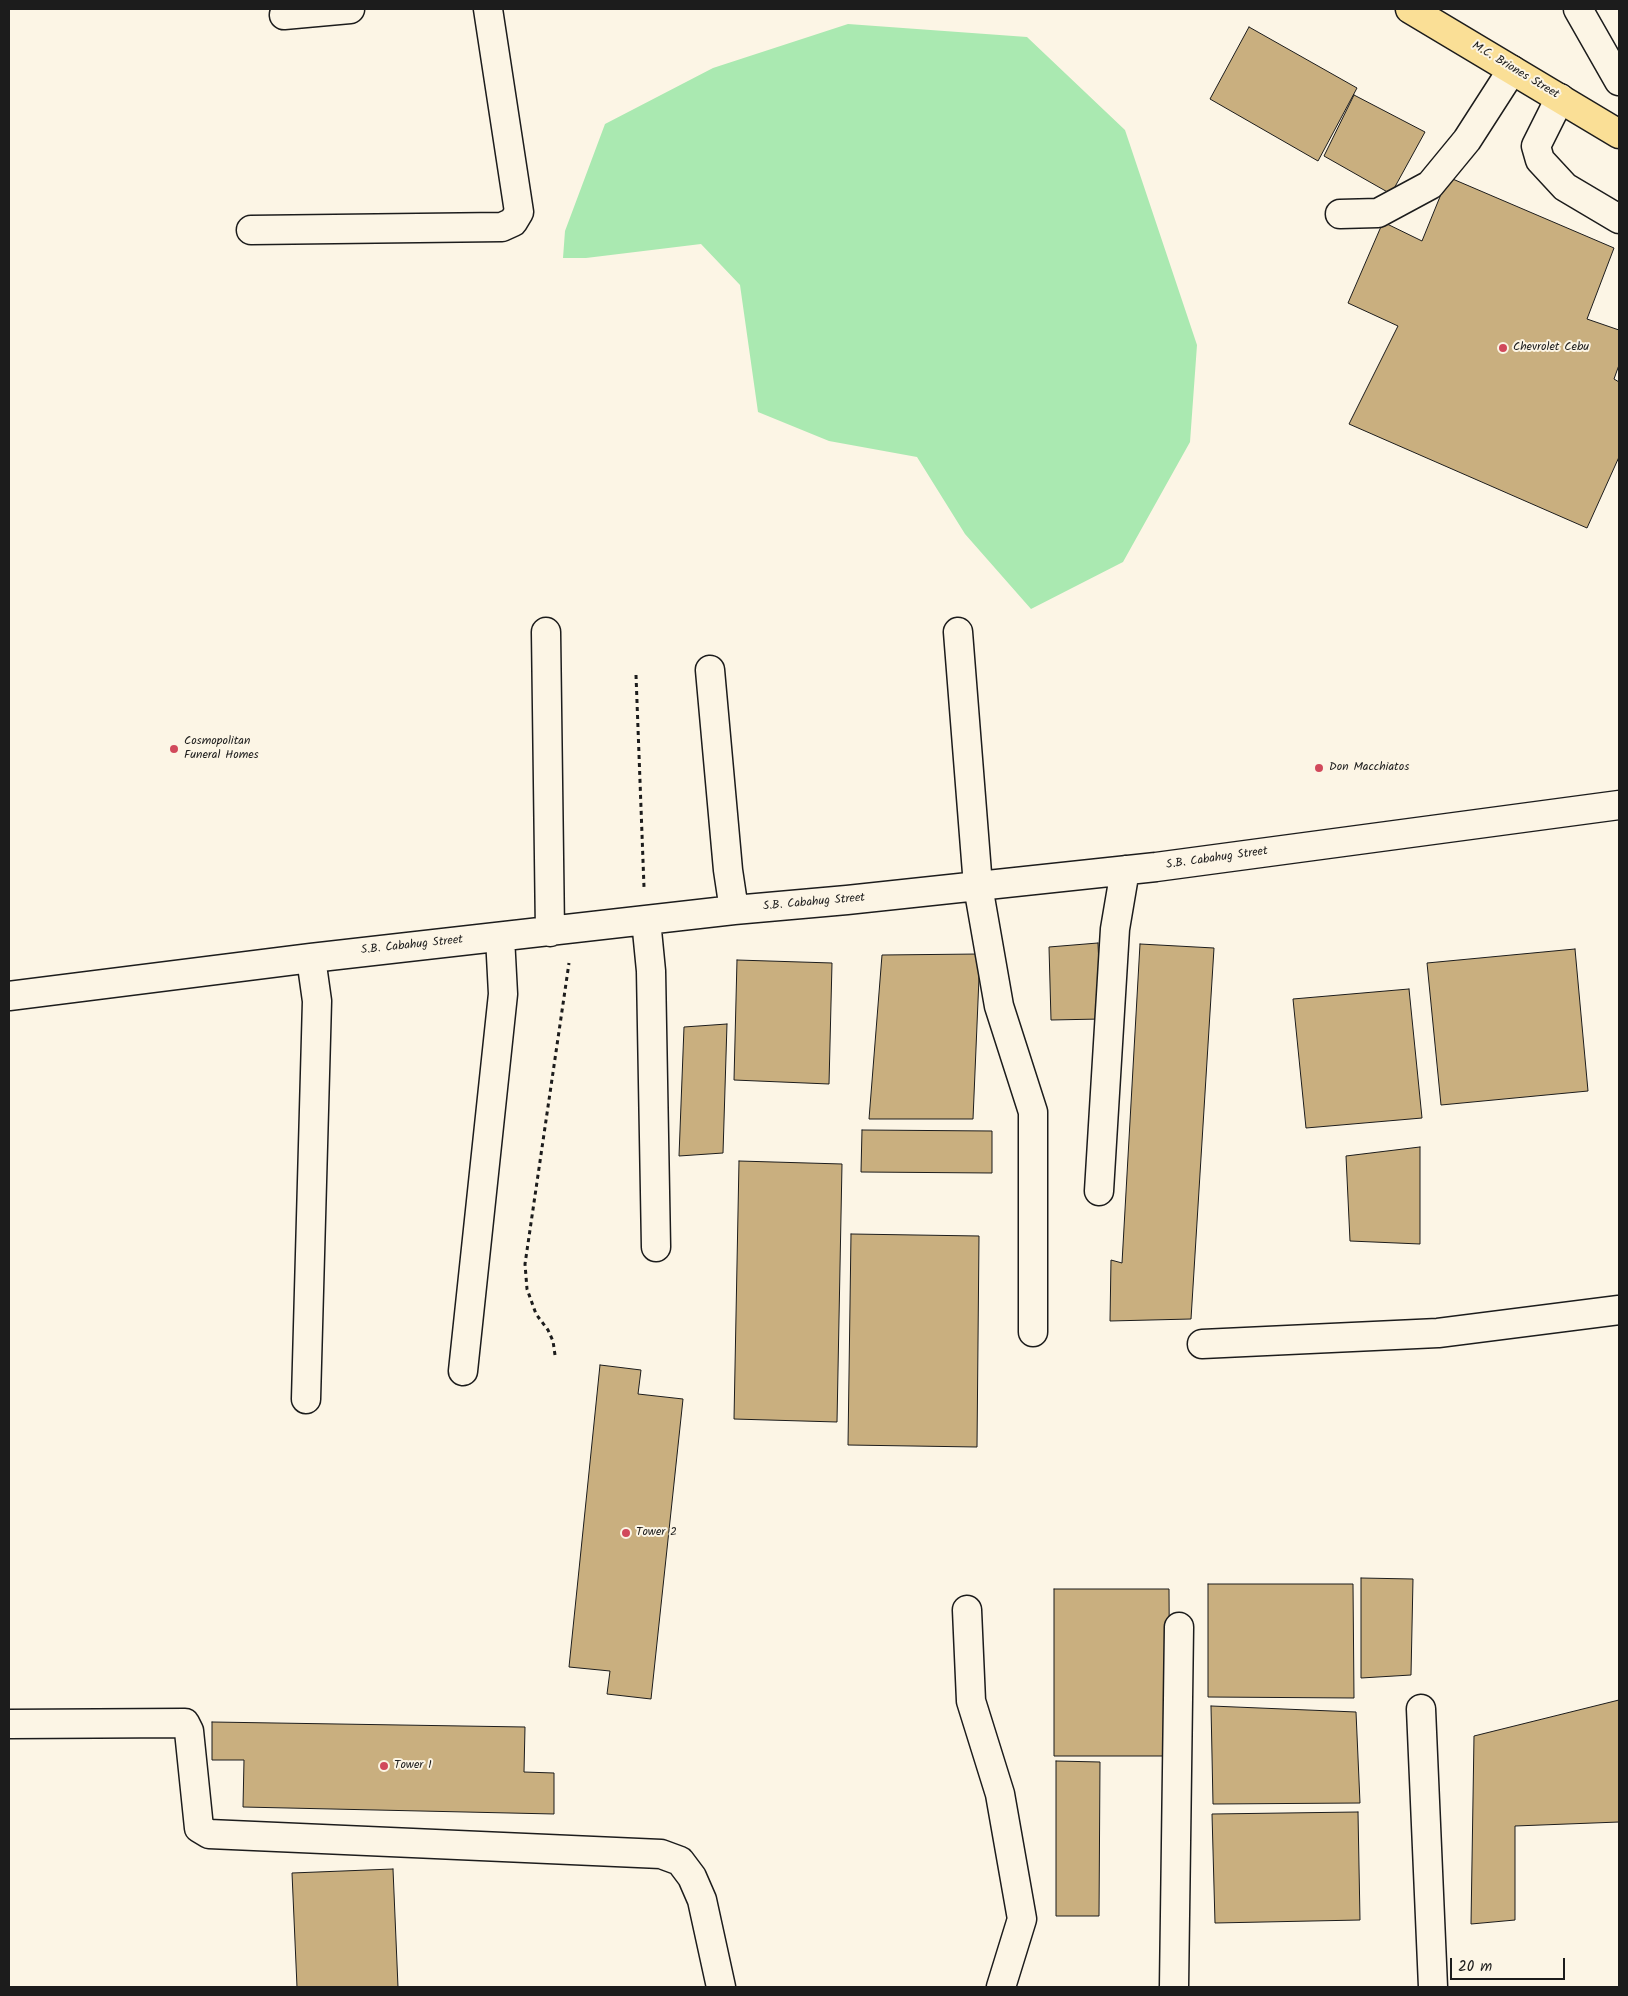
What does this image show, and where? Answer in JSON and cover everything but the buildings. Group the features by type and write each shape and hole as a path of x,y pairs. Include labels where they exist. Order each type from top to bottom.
{"main road":[{"name":"M.C. Briones Street","path":"1410,9 1619,134"}],"street":[{"path":"284,15 350,9"},
{"path":"251,230 502,227 514,222 518,212 488,9"},
{"path":"1578,9 1619,81"},
{"path":"1340,214 1378,213 1430,185 1467,140 1512,70"},
{"path":"1560,98 1536,146 1540,160 1565,187 1619,219"},
{"path":"546,632 550,932"},
{"path":"958,632 978,886 999,1006 1033,1112 1033,1332"},
{"path":"710,670 728,870 734,910"},
{"name":"S.B. Cabahug Street","path":"9,996 311,958 734,910 847,900 1125,870 1619,805"},
{"path":"1099,1191 1115,929 1125,870"},
{"path":"646,920 651,971 656,1248"},
{"path":"464,1371 503,994 500,937"},
{"path":"306,1399 317,1001 311,958"},
{"path":"1202,1344 1438,1333 1619,1310"},
{"path":"967,1610 971,1702 1000,1794 1022,1920 1001,1987"},
{"path":"1174,1987 1180,1628"},
{"path":"1421,1709 1433,1987"},
{"path":"9,1724 185,1723 189,1731 200,1828 208,1834 661,1854 680,1861 702,1900 721,1987"}],"path":[{"path":"636,675 646,920"},
{"path":"555,1355 553,1341 548,1330 536,1314 527,1289 525,1264 568,969"}],"green space":[{"path":"848,24 1027,37 1125,130 1197,345 1190,442 1123,562 1031,609 965,534 917,457 829,441 758,412 740,285 701,244 586,258 563,258 565,231 605,124 713,68"}],"place":[{"name":"Chevrolet Cebu","path":"1503,348"},
{"name":"Cosmopolitan Funeral Homes","path":"174,749"},
{"name":"Don Macchiatos","path":"1319,768"},
{"name":"Tower 2","path":"626,1533"},
{"name":"Tower 1","path":"384,1766"}]}
